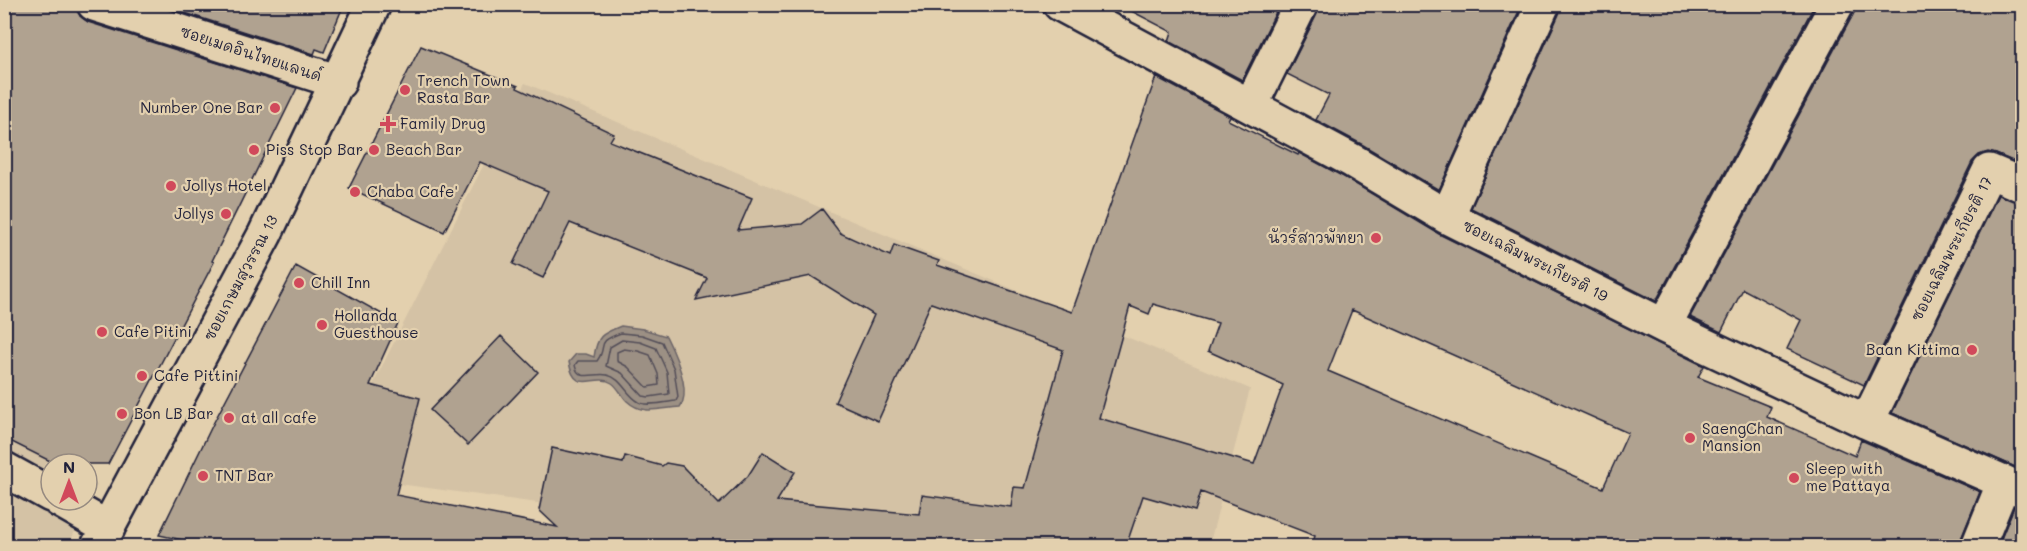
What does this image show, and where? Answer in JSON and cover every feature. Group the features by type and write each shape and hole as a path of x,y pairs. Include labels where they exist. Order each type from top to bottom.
{"street":[{"name":"ซอยเมดอินไทยแลนด์","path":"94,4 339,82"},
{"name":"ซอยเกษมสุวรรณ 13","path":"103,537 265,234 374,4"},
{"name":"ซอยเฉลิมพระเกียรติ 19","path":"1060,4 1353,161 1447,217 1664,326 1867,422 2013,486"},
{"path":"1251,105 1301,4"},
{"path":"1447,217 1543,4"},
{"path":"1664,326 1837,4"},
{"name":"ซอยเฉลิมพระเกียรติ 17","path":"1867,422 1989,171 2022,185"},
{"path":"4,469 39,488"},
{"path":"1978,546 2013,486"},
{"path":"73,512 103,537"}],"shaded area":[{"path":"525,83 1250,389 1209,546 884,546 639,517 334,475 372,386"},
{"path":"4,438 39,456 39,512 84,512 68,546 5,546"}],"water":[{"path":"621,326 643,329 666,336 683,382 683,400 680,407 652,410 639,408 627,401 612,383 606,380 581,381 572,373 569,362 576,354 594,357 601,337"}],"building":[{"path":"4,4 76,4 80,16 88,22 297,88 212,261 214,262 108,464 99,464 99,452 39,452 39,456 4,438"},
{"path":"157,4 344,4 324,52 316,49 314,54"},
{"path":"1118,4 1280,4 1242,80 1169,41 1172,32"},
{"path":"1319,4 1522,4 1439,190 1316,120 1329,95 1287,74 1318,12"},
{"path":"1561,4 1815,4 1656,301 1471,208 1560,12"},
{"path":"1856,4 2022,4 2022,165 1988,152 1979,155 1972,162 1864,385 1787,349 1801,320 1743,289 1721,332 1690,317 1854,13"},
{"path":"421,46 518,86 517,88 614,134 610,141 752,198 738,230 802,224 822,209 840,233 890,256 894,245 939,261 937,265 1072,312 1156,77 1230,116 1228,120 1344,177 1439,234 1704,366 1698,377 1771,407 1767,417 1855,456 1861,440 1980,492 1960,546 1312,546 1315,536 1201,492 1195,511 1143,496 1126,546 578,546 570,539 569,546 211,546 159,535 213,424 296,266 398,323 370,385 420,398 396,495 557,527 539,510 552,448 623,463 625,456 662,466 666,463 682,466 719,504 748,476 763,452 795,472 777,501 919,514 922,495 1011,507 1014,487 1025,488 1063,350 931,303 878,421 835,402 874,315 811,276 696,300 707,278 570,223 543,278 513,264 548,191 480,162 444,232 349,188","holes":["1153,304 1218,323 1208,351 1283,385 1254,464 1099,418 1130,306 1149,314","1352,310 1628,433 1603,488 1328,371"]},
{"path":"1998,195 2022,203 2022,470 1892,413"},
{"path":"501,336 538,372 468,445 430,410"},
{"path":"2014,507 2022,508 2022,546 1998,546"}],"place":[{"name":"Trench Town Rasta Bar","path":"405,90"},
{"name":"Number One Bar","path":"275,108"},
{"name":"Family Drug","path":"388,124"},
{"name":"Piss Stop Bar","path":"254,150"},
{"name":"Beach Bar","path":"374,150"},
{"name":"Jollys Hotel","path":"171,186"},
{"name":"Chaba Cafe'","path":"355,192"},
{"name":"Jollys","path":"226,214"},
{"name":"นัวร์สาวพัทยา","path":"1376,238"},
{"name":"Chill Inn","path":"299,283"},
{"name":"Hollanda Guesthouse","path":"322,325"},
{"name":"Cafe Pitini","path":"102,332"},
{"name":"Baan Kittima","path":"1972,350"},
{"name":"Cafe Pittini","path":"142,376"},
{"name":"Bon LB Bar","path":"122,414"},
{"name":"at all cafe","path":"229,418"},
{"name":"SaengChan Mansion","path":"1690,438"},
{"name":"TNT Bar","path":"203,476"},
{"name":"Sleep with me Pattaya","path":"1794,478"}]}
